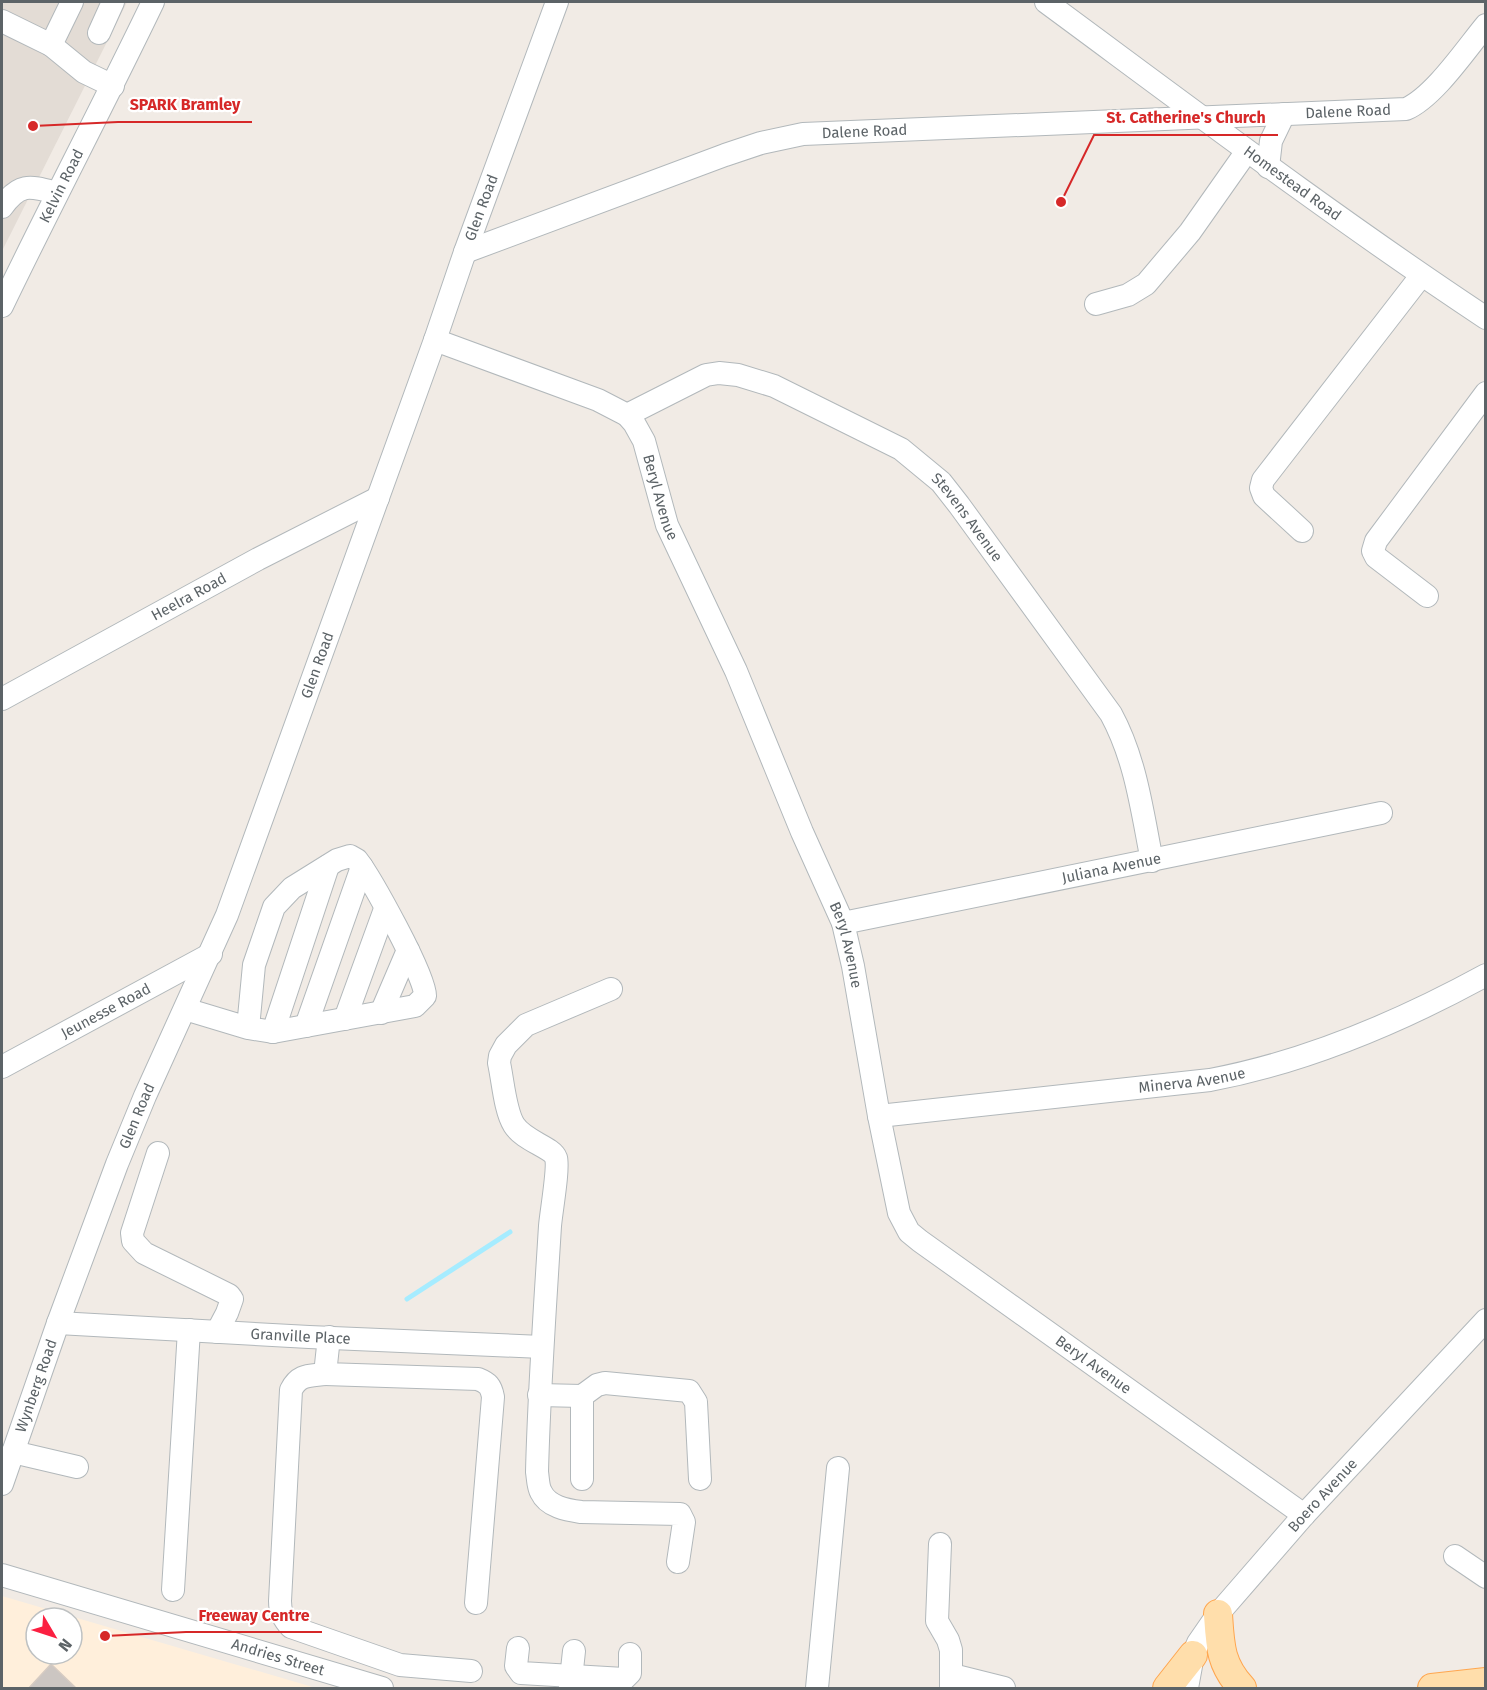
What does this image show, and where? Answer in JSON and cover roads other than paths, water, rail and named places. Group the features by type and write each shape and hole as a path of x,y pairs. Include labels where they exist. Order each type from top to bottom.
{"main road":[{"path":"1218,1614 1223,1660 1230,1676 1242,1689"},
{"path":"1167,1689 1193,1655"},
{"path":"1432,1689 1485,1682"}],"street":[{"path":"51,45 72,2"},
{"path":"99,33 113,2"},
{"name":"Kelvin Road","path":"2,306 153,2"},
{"name":"Glen Road","path":"58,1323 117,1164 211,954 290,748 465,252 557,2"},
{"name":"Homestead Road","path":"1046,2 1268,167 1421,276 1485,318"},
{"path":"2,21 51,45 84,72 113,86"},
{"name":"Dalene Road","path":"465,252 725,155 781,137 802,134 1406,109 1414,106 1436,85 1485,26"},
{"path":"1268,167 1270,141 1284,114"},
{"path":"1096,304 1128,296 1146,284 1190,232 1247,151"},
{"path":"2,207 18,190 30,186 57,193"},
{"path":"1302,531 1264,496 1261,488 1263,480 1421,276"},
{"name":"Beryl Avenue","path":"435,340 598,400 627,416 634,423 644,441 667,525 736,671 798,822 843,923 899,1213 909,1232 1304,1515"},
{"name":"Stevens Avenue","path":"627,416 706,375 719,373 738,375 774,386 902,449 923,465 941,482 959,505 1111,714 1136,775 1152,861"},
{"path":"1427,596 1376,557 1373,551 1376,541 1485,393"},
{"name":"Heelra Road","path":"2,699 258,559 378,498"},
{"name":"Juliana Avenue","path":"843,923 1381,813"},
{"path":"185,1009 248,1028 273,1032 415,1006 425,996 423,982 386,909 357,860 350,856 343,857 292,888 274,907 254,965 248,1028"},
{"path":"273,1032 328,866"},
{"path":"306,1026 362,867"},
{"path":"345,1019 386,909"},
{"path":"381,1012 408,950"},
{"name":"Jeunesse Road","path":"2,1067 211,954"},
{"name":"Minerva Avenue","path":"879,1116 1202,1081 1242,1074 1270,1067 1347,1040 1442,999 1485,975"},
{"path":"611,989 526,1025 516,1033 500,1056 499,1064 511,1118 515,1126 529,1141 549,1150 555,1156 557,1167 552,1200 542,1347 537,1472 541,1492 556,1506 581,1512 680,1514 684,1522 678,1562"},
{"path":"158,1153 132,1233 133,1241 144,1253 229,1295 232,1299 230,1306 217,1332"},
{"name":"Boero Avenue","path":"1187,1689 1193,1655 1198,1643 1218,1614 1304,1515 1485,1320"},
{"name":"Granville Place","path":"58,1323 542,1347"},
{"name":"Wynberg Road","path":"2,1484 58,1323"},
{"path":"172,1590 189,1330"},
{"path":"325,1374 329,1337"},
{"path":"471,1671 400,1665 291,1627 285,1621 280,1601 291,1390 296,1380 325,1374 478,1379 487,1383 493,1397 476,1603"},
{"path":"539,1395 582,1396 597,1384 605,1383 689,1391 696,1402 700,1479"},
{"path":"582,1396 582,1479"},
{"path":"13,1452 77,1467"},
{"path":"817,1689 838,1468"},
{"path":"940,1544 937,1621 951,1650 951,1682 1004,1689"},
{"path":"1455,1556 1485,1577"},
{"name":"Andries Street","path":"2,1575 382,1689"},
{"path":"518,1648 516,1666 521,1673 570,1682 624,1678 630,1672 630,1654"},
{"path":"570,1682 574,1651"}],"waterway":[{"path":"407,1299 510,1232"}],"place":[{"name":"SPARK Bramley","path":"33,126"},
{"name":"St. Catherine's Church","path":"1061,202"},
{"name":"Freeway Centre","path":"105,1636"}]}
